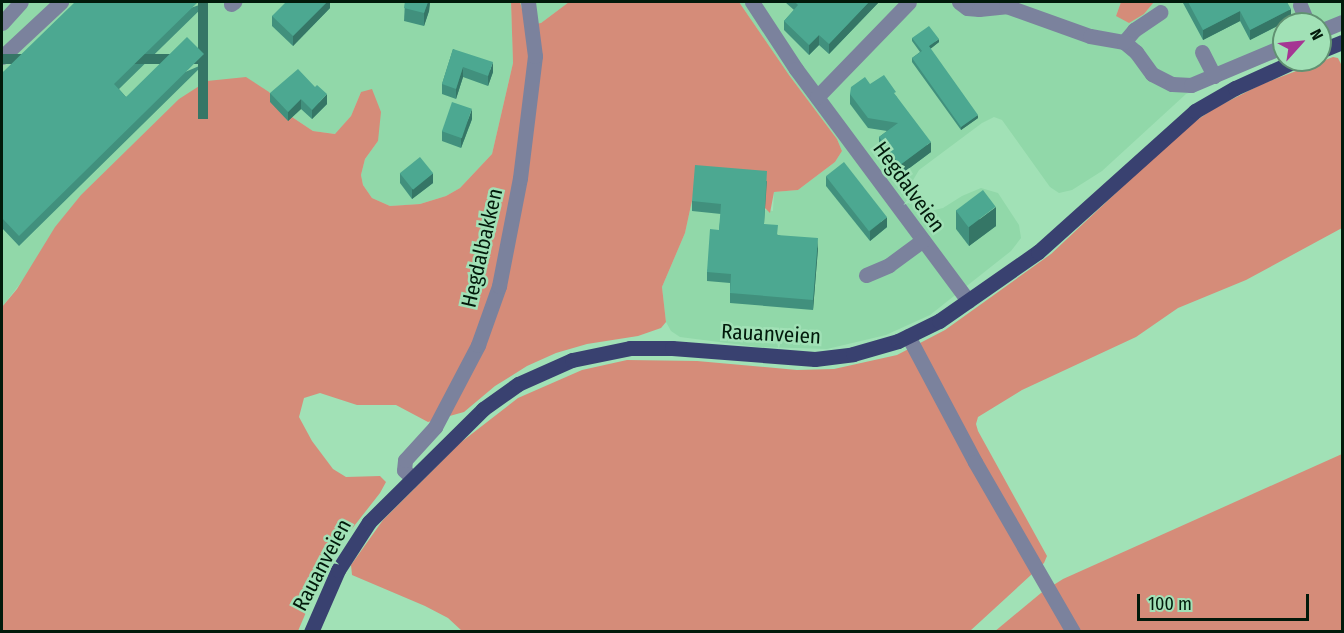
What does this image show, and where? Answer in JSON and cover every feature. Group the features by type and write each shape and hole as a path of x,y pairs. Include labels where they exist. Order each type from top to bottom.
{"main road":[{"name":"Rauanveien","path":"311,632 354,543 369,522 483,409 532,377 572,360 612,351 646,348 815,359 853,354 908,336 968,301 1063,232 1195,111 1235,88 1272,71"}],"street":[{"path":"2,23 21,2"},
{"path":"5,47 61,2"},
{"name":"Hegdalbakken","path":"412,478 404,470 405,460 435,427 478,345 499,286 520,178 535,56 528,2"},
{"name":"Hegdalveien","path":"752,2 796,69 968,301"},
{"path":"817,97 909,2"},
{"path":"959,2 967,8 1006,6 1090,36 1124,42 1136,52 1152,74 1172,84 1191,85 1272,51"},
{"path":"1300,5 1303,12"},
{"path":"1124,42 1134,30 1161,12"},
{"path":"1202,52 1214,76"},
{"path":"866,275 889,265 923,240"},
{"path":"908,336 975,462 1073,632"}],"shaded area":[{"path":"2,2 511,2 513,63 492,154 460,188 446,196 420,204 390,206 372,198 363,185 361,175 365,159 378,141 361,92 351,116 336,134 313,131 292,117 269,92 26,276 2,307"},
{"path":"511,2 520,2 524,16 534,24 541,23 569,2 739,2 789,75 837,139 842,151 835,162 798,190 774,192 770,213 763,206 693,196 685,233 662,287 666,322 661,328 638,336 587,344 556,353 527,366 495,386 464,412 428,422 396,405 357,405 320,393 304,398 299,417 312,441 333,469 346,477 380,476 386,482 340,544 319,582 298,631 2,631 2,307 17,289 55,227 81,195 179,99 207,81 246,77 269,92 292,117 313,131 335,134 351,116 361,92 372,89 381,112 378,141 365,159 361,175 363,185 372,198 390,206 420,204 446,196 460,188 492,154 513,63"},
{"path":"520,2 569,2 541,23 534,24 524,16"},
{"path":"739,2 1121,2 1116,16 1144,14 1154,2 1342,2 1342,29 1332,34 1332,12 1272,12 1272,60 1186,94 1102,171 1072,190 1059,193 1050,187 1002,120 994,117 982,123 919,170 906,192 913,205 922,213 943,208 981,188 998,193 1019,225 1021,238 1011,251 930,315 886,335 827,349 758,347 680,337 671,331 666,322 662,287 685,233 693,196 773,211 774,192 798,190 835,162 842,151 837,139 789,75"},
{"path":"1121,2 1154,2 1144,14 1129,23 1116,16"},
{"path":"1332,57 1338,58 1342,66 1342,228 1246,280 1178,308 1136,337 1022,390 978,417 976,424 978,431 1047,556 1044,563 970,631 462,631 448,618 425,606 352,575 351,565 383,520 460,443 518,398 582,370 627,360 697,361 797,370 834,369 897,355 945,330 1051,254 1185,128 1215,108 1262,84 1294,72 1332,72"},
{"path":"1342,454 1342,631 994,632 1041,593 1063,579"}],"building":[{"path":"75,2 198,2 114,84 126,97 187,37 204,54 19,236 2,218 2,70 3,72"},
{"path":"286,2 327,2 293,36 272,16"},
{"path":"405,2 428,2 424,13 404,8"},
{"path":"795,2 869,2 829,44 819,35 809,45 784,21 798,5"},
{"path":"1188,2 1287,2 1291,9 1285,12 1272,12 1272,19 1250,30 1240,11 1203,30"},
{"path":"929,26 939,39 929,46 978,115 961,127 912,58 922,51 912,38"},
{"path":"453,49 493,62 488,76 463,67 456,89 442,84"},
{"path":"298,69 315,87 317,85 327,94 312,110 301,99 288,112 270,93"},
{"path":"884,75 896,92 894,93 931,142 900,165 879,137 898,123 868,118 850,94 851,87 865,77 870,84"},
{"path":"452,102 472,109 462,138 442,131"},
{"path":"420,157 433,173 413,190 400,173"},
{"path":"844,162 887,217 869,231 826,176"},
{"path":"695,165 767,171 764,224 778,225 777,235 818,238 813,300 730,293 731,274 707,272 710,229 719,230 721,204 692,201"},
{"path":"983,190 996,207 968,227 956,210"}]}
